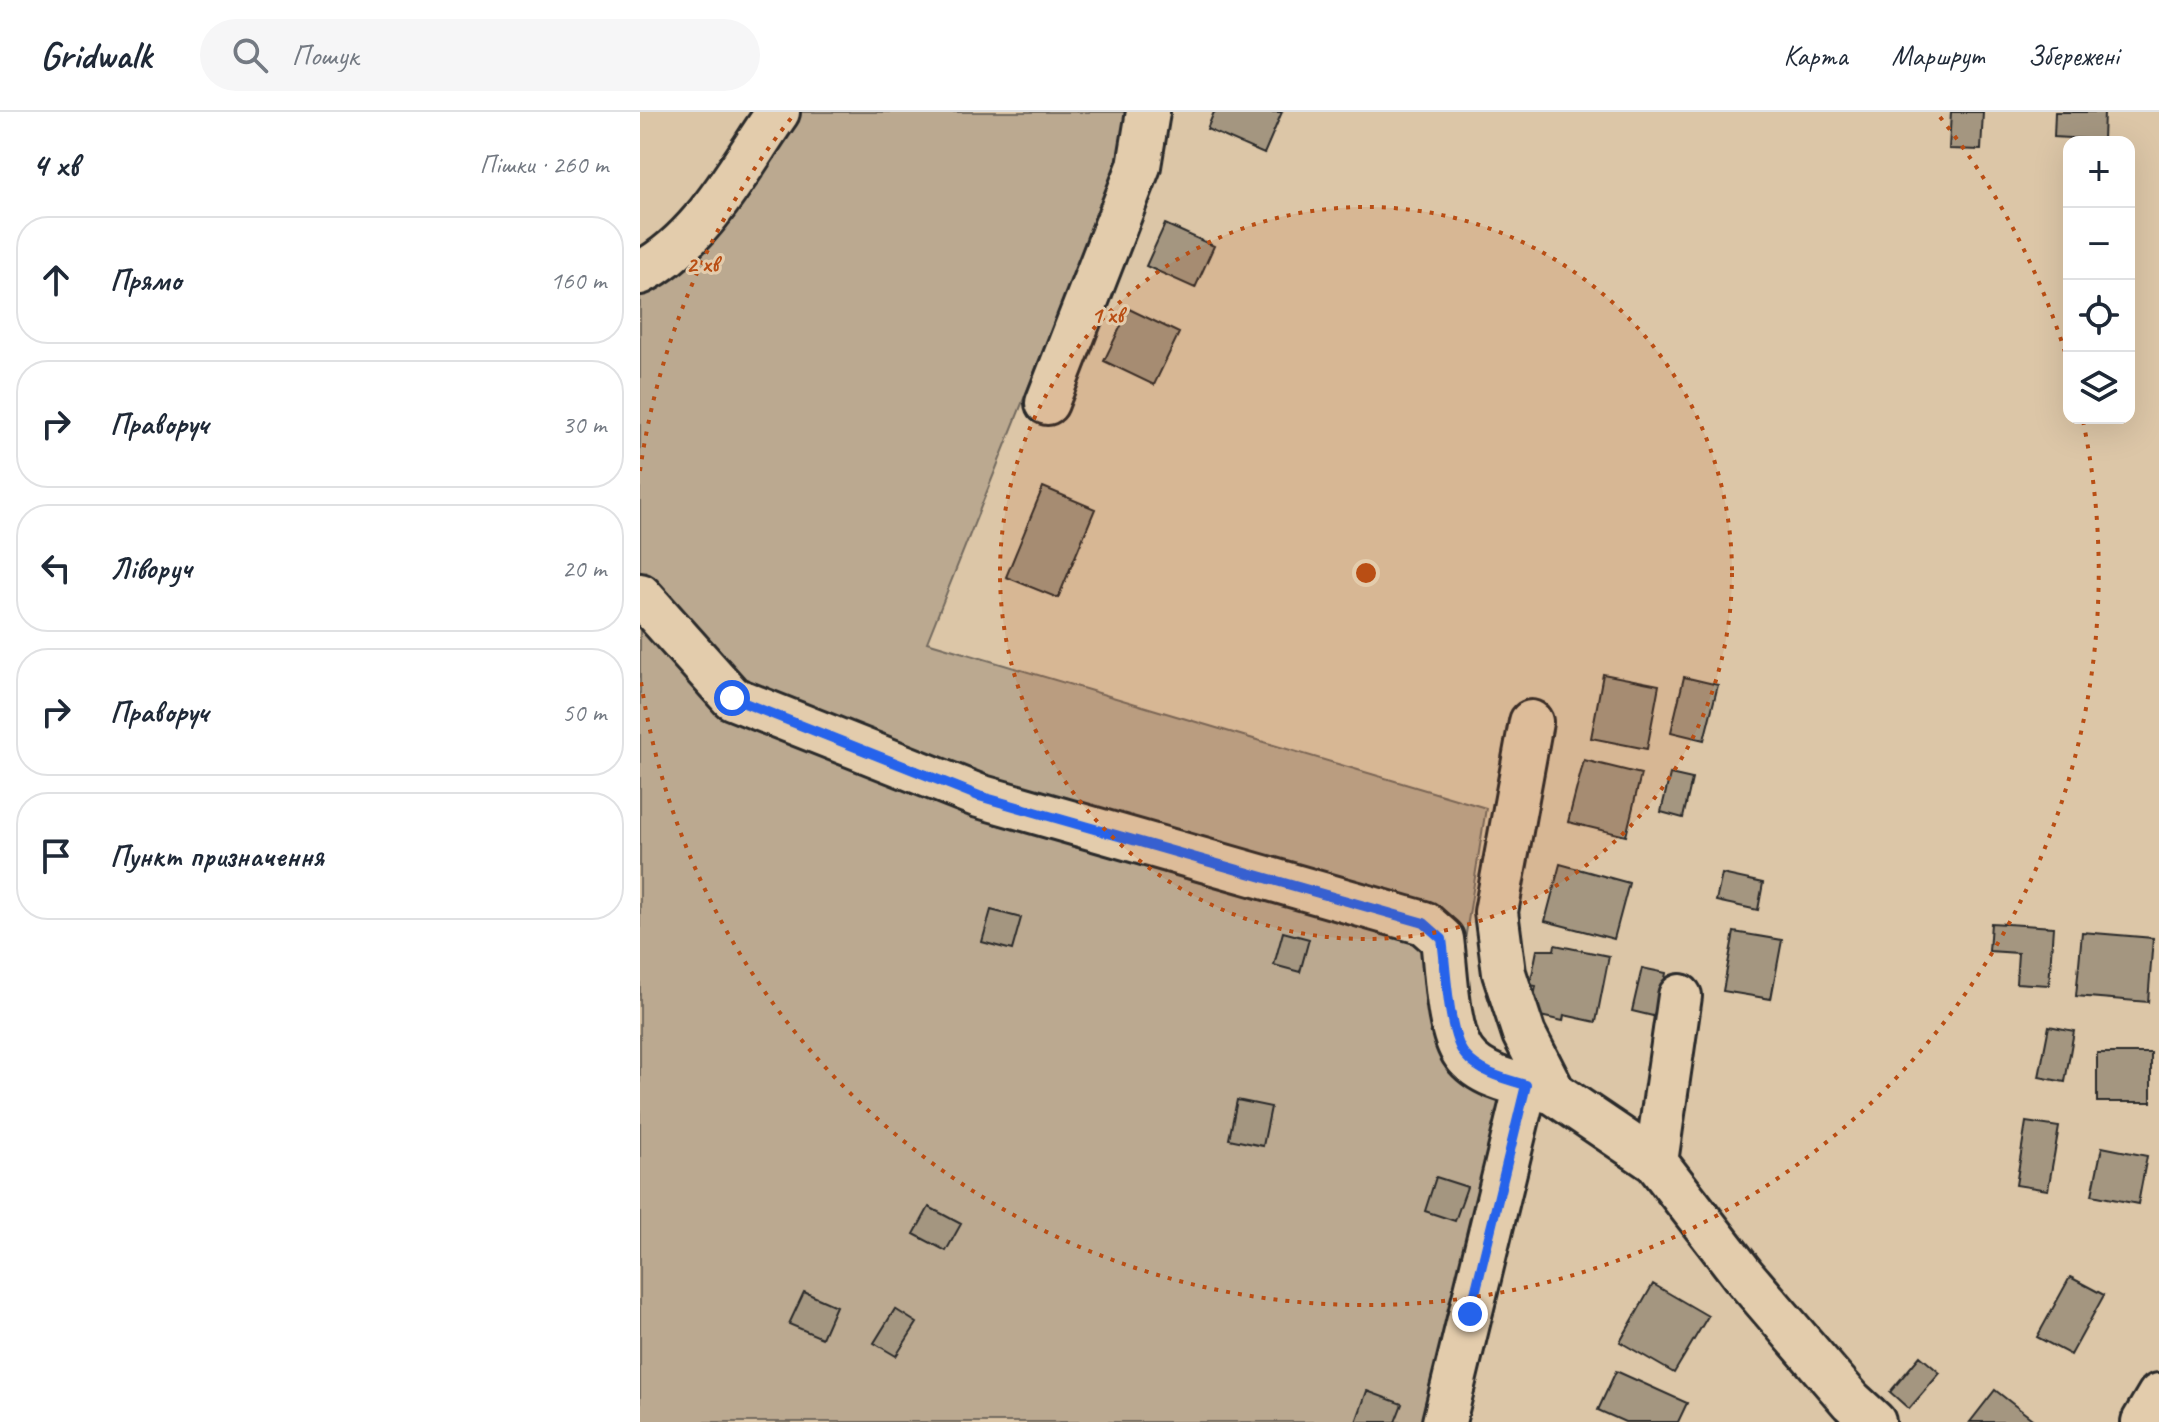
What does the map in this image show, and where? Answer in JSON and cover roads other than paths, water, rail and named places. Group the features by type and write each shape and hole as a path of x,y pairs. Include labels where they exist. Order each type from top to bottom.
{"street":[{"path":"640,273 673,254 695,230 778,112"},
{"path":"1047,403 1139,166 1148,112"},
{"path":"640,595 732,698 979,796 1424,923 1442,939 1454,1027 1464,1055 1491,1075 1540,1089 1656,1162 1743,1275 1851,1401 1874,1422"},
{"path":"1444,1422 1540,1089 1504,973 1496,912 1531,722"},
{"path":"1656,1162 1680,996"},
{"path":"2143,1422 2159,1395"}]}
